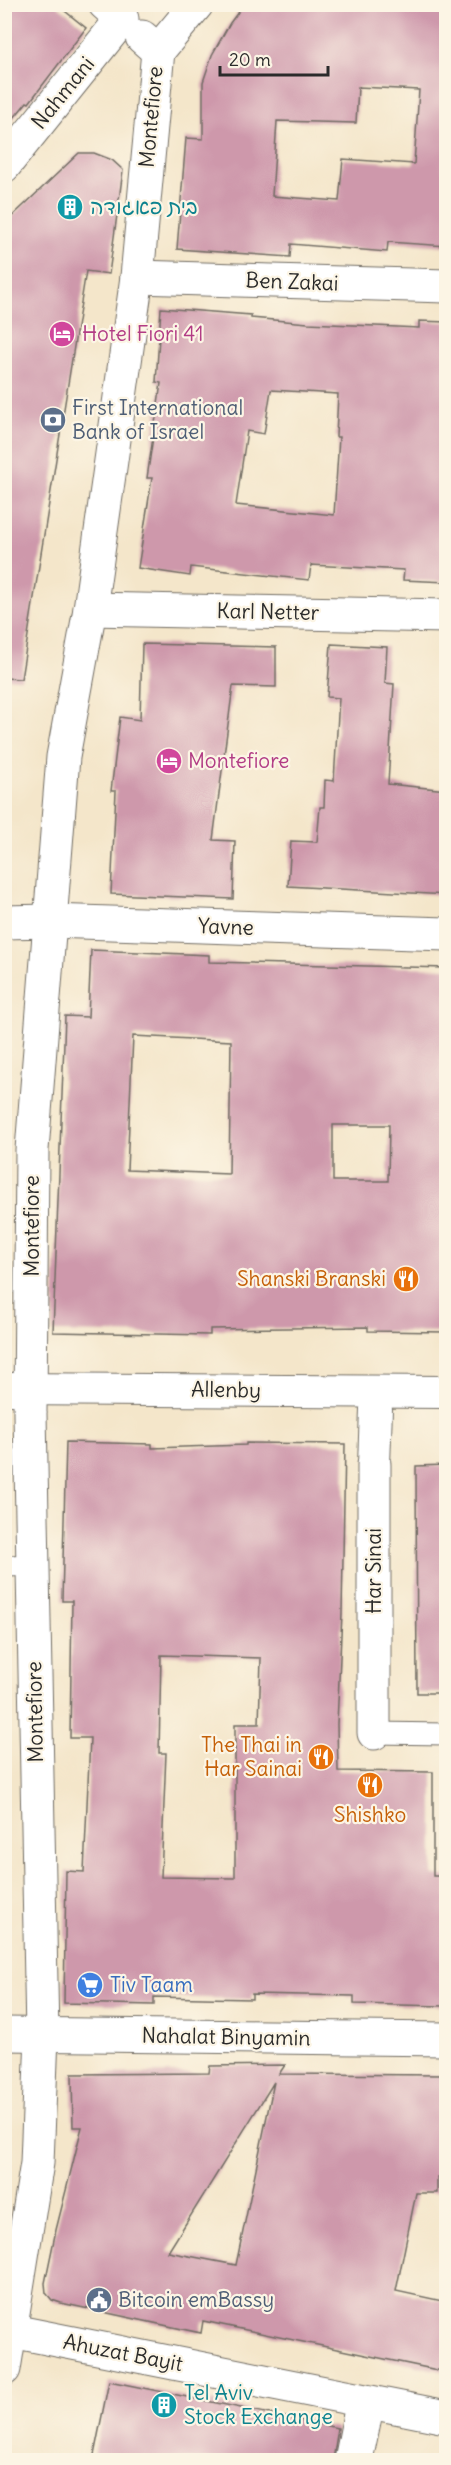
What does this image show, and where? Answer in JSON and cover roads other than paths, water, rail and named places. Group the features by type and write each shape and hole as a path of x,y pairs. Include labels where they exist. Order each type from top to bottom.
{"street":[{"path":"121,9 158,51 197,4"},
{"name":"Nahmani","path":"4,166 121,9"},
{"name":"Montefiore","path":"4,2369 12,2331 37,2163 42,2035 20,1566 17,1389 32,1150 63,757 90,609 137,277 158,51"},
{"name":"Ben Zakai","path":"137,277 447,286"},
{"name":"Karl Netter","path":"90,609 447,616"},
{"name":"Yavne","path":"4,922 50,921 447,934"},
{"name":"Allenby","path":"17,1389 447,1392"},
{"name":"Har Sinai","path":"374,1733 376,1410"},
{"name":"Nahalat Binyamin","path":"4,2034 447,2039"},
{"name":"Ahuzat Bayit","path":"12,2331 447,2417"}],"lane":[{"path":"374,1733 447,1734"},
{"path":"345,2460 366,2401"},
{"path":"362,2460 366,2401"}],"place":[{"name":"בית פאגודה","path":"70,207"},
{"name":"Hotel Fiori 41","path":"62,334"},
{"name":"First International Bank of Israel","path":"53,420"},
{"name":"Montefiore","path":"169,761"},
{"name":"Shanski Branski","path":"406,1279"},
{"name":"The Thai in Har Sainai","path":"321,1757"},
{"name":"Shishko","path":"370,1785"},
{"name":"Tiv Taam","path":"90,1985"},
{"name":"Bitcoin emBassy","path":"99,2300"},
{"name":"Tel Aviv Stock Exchange","path":"164,2405"}]}
